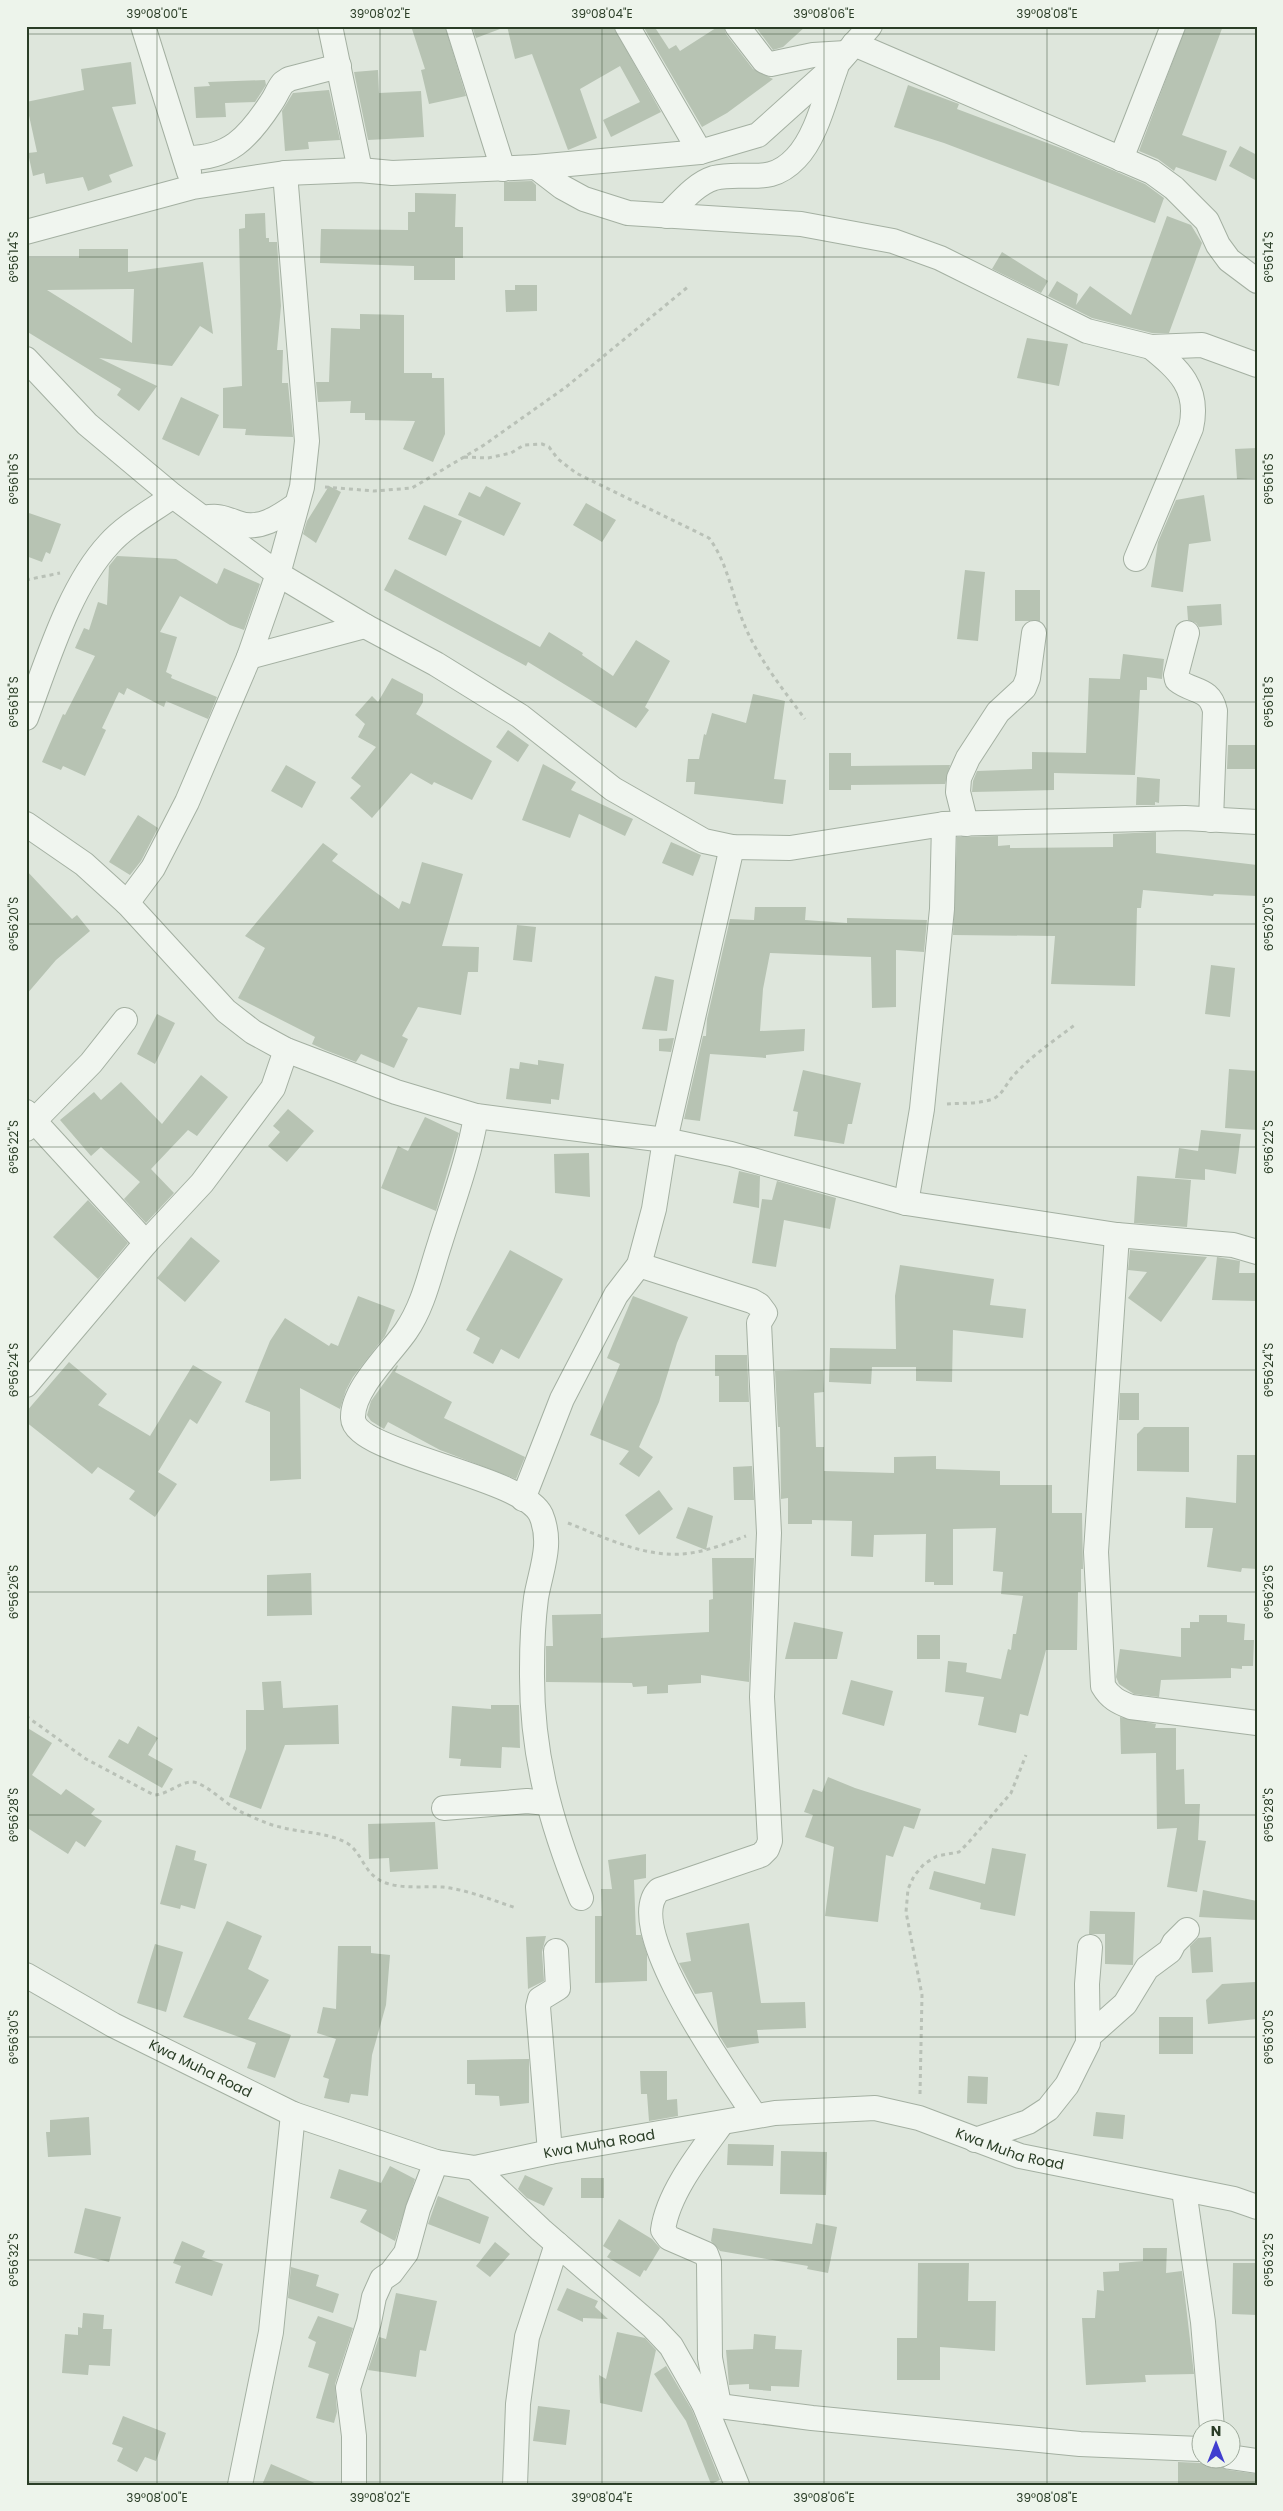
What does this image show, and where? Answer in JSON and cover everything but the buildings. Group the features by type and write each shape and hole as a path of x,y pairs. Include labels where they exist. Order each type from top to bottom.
{"street":[{"path":"143,26 193,187"},
{"path":"458,26 503,169"},
{"path":"627,26 700,152"},
{"path":"737,26 764,61 772,64 813,55 846,54 1152,172 1174,188 1207,221 1218,245 1229,260 1257,281"},
{"path":"26,232 193,187 285,173 360,170 392,173 503,169 700,152 758,135 846,54 870,26"},
{"path":"1121,159 1173,26"},
{"path":"328,27 339,66 360,170"},
{"path":"667,216 692,190 713,179 774,175 798,157 811,136 846,54"},
{"path":"185,158 210,157 225,152 248,134 283,83 290,79 339,66"},
{"path":"536,167 562,187 591,202 628,213 801,224 893,242 940,258 1087,331 1151,347 1179,344 1202,345 1257,365"},
{"path":"127,903 153,868 187,802 250,657 278,574 299,496 307,441 285,173"},
{"path":"1136,559 1191,428 1194,416 1194,404 1188,386 1178,369 1151,347"},
{"path":"26,359 87,424 173,496 278,574 365,626 436,664 520,716 613,789 704,841 732,847 790,848 955,824 1185,818 1257,822"},
{"path":"26,718 69,607 89,567 110,542 173,496"},
{"path":"202,518 222,516 238,523 258,525 274,520 299,496"},
{"path":"250,657 365,626"},
{"path":"906,1203 922,1109 942,909 955,824 959,778 968,758 998,712 1024,688 1028,678 1034,633"},
{"path":"1187,633 1176,675 1177,680 1207,694 1213,703 1215,711 1211,820"},
{"path":"26,824 84,864 127,903 226,1011 253,1032 286,1050 396,1092 476,1116 665,1140 731,1154 906,1203 1116,1235 1233,1245 1257,1252"},
{"path":"531,1505 562,1399 616,1295 639,1265 654,1209 665,1140 732,847"},
{"path":"124,1020 91,1063 29,1121 146,1243"},
{"path":"26,1385 146,1243 202,1183 273,1088 286,1050"},
{"path":"476,1116 472,1143 426,1292 408,1329 375,1367 354,1409 353,1421 359,1430 377,1440 444,1467 486,1481 531,1505 547,1531 548,1546 536,1599 532,1668 534,1727 547,1803 559,1845 581,1898"},
{"path":"1116,1235 1096,1552 1102,1686 1108,1695 1118,1702 1131,1707 1257,1723"},
{"path":"639,1265 752,1302 760,1306 765,1314 759,1323 769,1533 762,1697 771,1831 768,1849 762,1855 659,1890 653,1895 650,1907 650,1920 656,1943 671,1982 755,2116"},
{"path":"444,1808 527,1801 547,1803"},
{"path":"1088,2036 1125,2004 1147,1968 1170,1951 1174,1943 1187,1930"},
{"path":"975,2140 1028,2122 1048,2110 1067,2086 1088,2043 1087,1984 1090,1947"},
{"path":"550,2152 538,2007 540,1999 558,1988 556,1951"},
{"name":"Kwa Muha Road","path":"26,1975 113,2025 293,2114 436,2162 475,2168 550,2152 755,2116 823,2109 875,2108 919,2118 1020,2156 1234,2199 1257,2207"},
{"path":"240,2485 272,2332 293,2114"},
{"path":"711,2404 709,2262 706,2254 669,2238 663,2230 665,2215 695,2159 722,2123"},
{"path":"354,2485 354,2436 348,2388 369,2322 374,2297 382,2279 391,2273 406,2252 418,2209 436,2162"},
{"path":"475,2168 557,2244 659,2333 671,2346 711,2404 738,2485"},
{"path":"1193,2191 1211,2418"},
{"path":"515,2485 518,2404 527,2337 557,2244"},
{"path":"711,2404 812,2418 1080,2444 1190,2449"},
{"path":"1240,2458 1257,2461"}],"path":[{"path":"299,496 412,488 464,457 566,387 689,286"},
{"path":"464,457 488,458 511,453 524,445 542,444 549,447 558,459 576,473 709,538 720,552 743,620 771,673 806,719"},
{"path":"922,1109 947,1104 983,1102 995,1098 1003,1092 1013,1076 1033,1057 1076,1024"},
{"path":"531,1505 626,1546 662,1554 689,1554 718,1547 746,1536 769,1533"},
{"path":"26,1716 86,1759 154,1795 162,1795 187,1783 197,1783 230,1807 247,1815 280,1828 316,1834 349,1844 366,1869 375,1878 387,1884 445,1888 479,1895 516,1908"},
{"path":"919,2118 922,1995 906,1912 908,1889 914,1876 924,1864 937,1856 959,1852 968,1843 1011,1793 1026,1755"}]}
